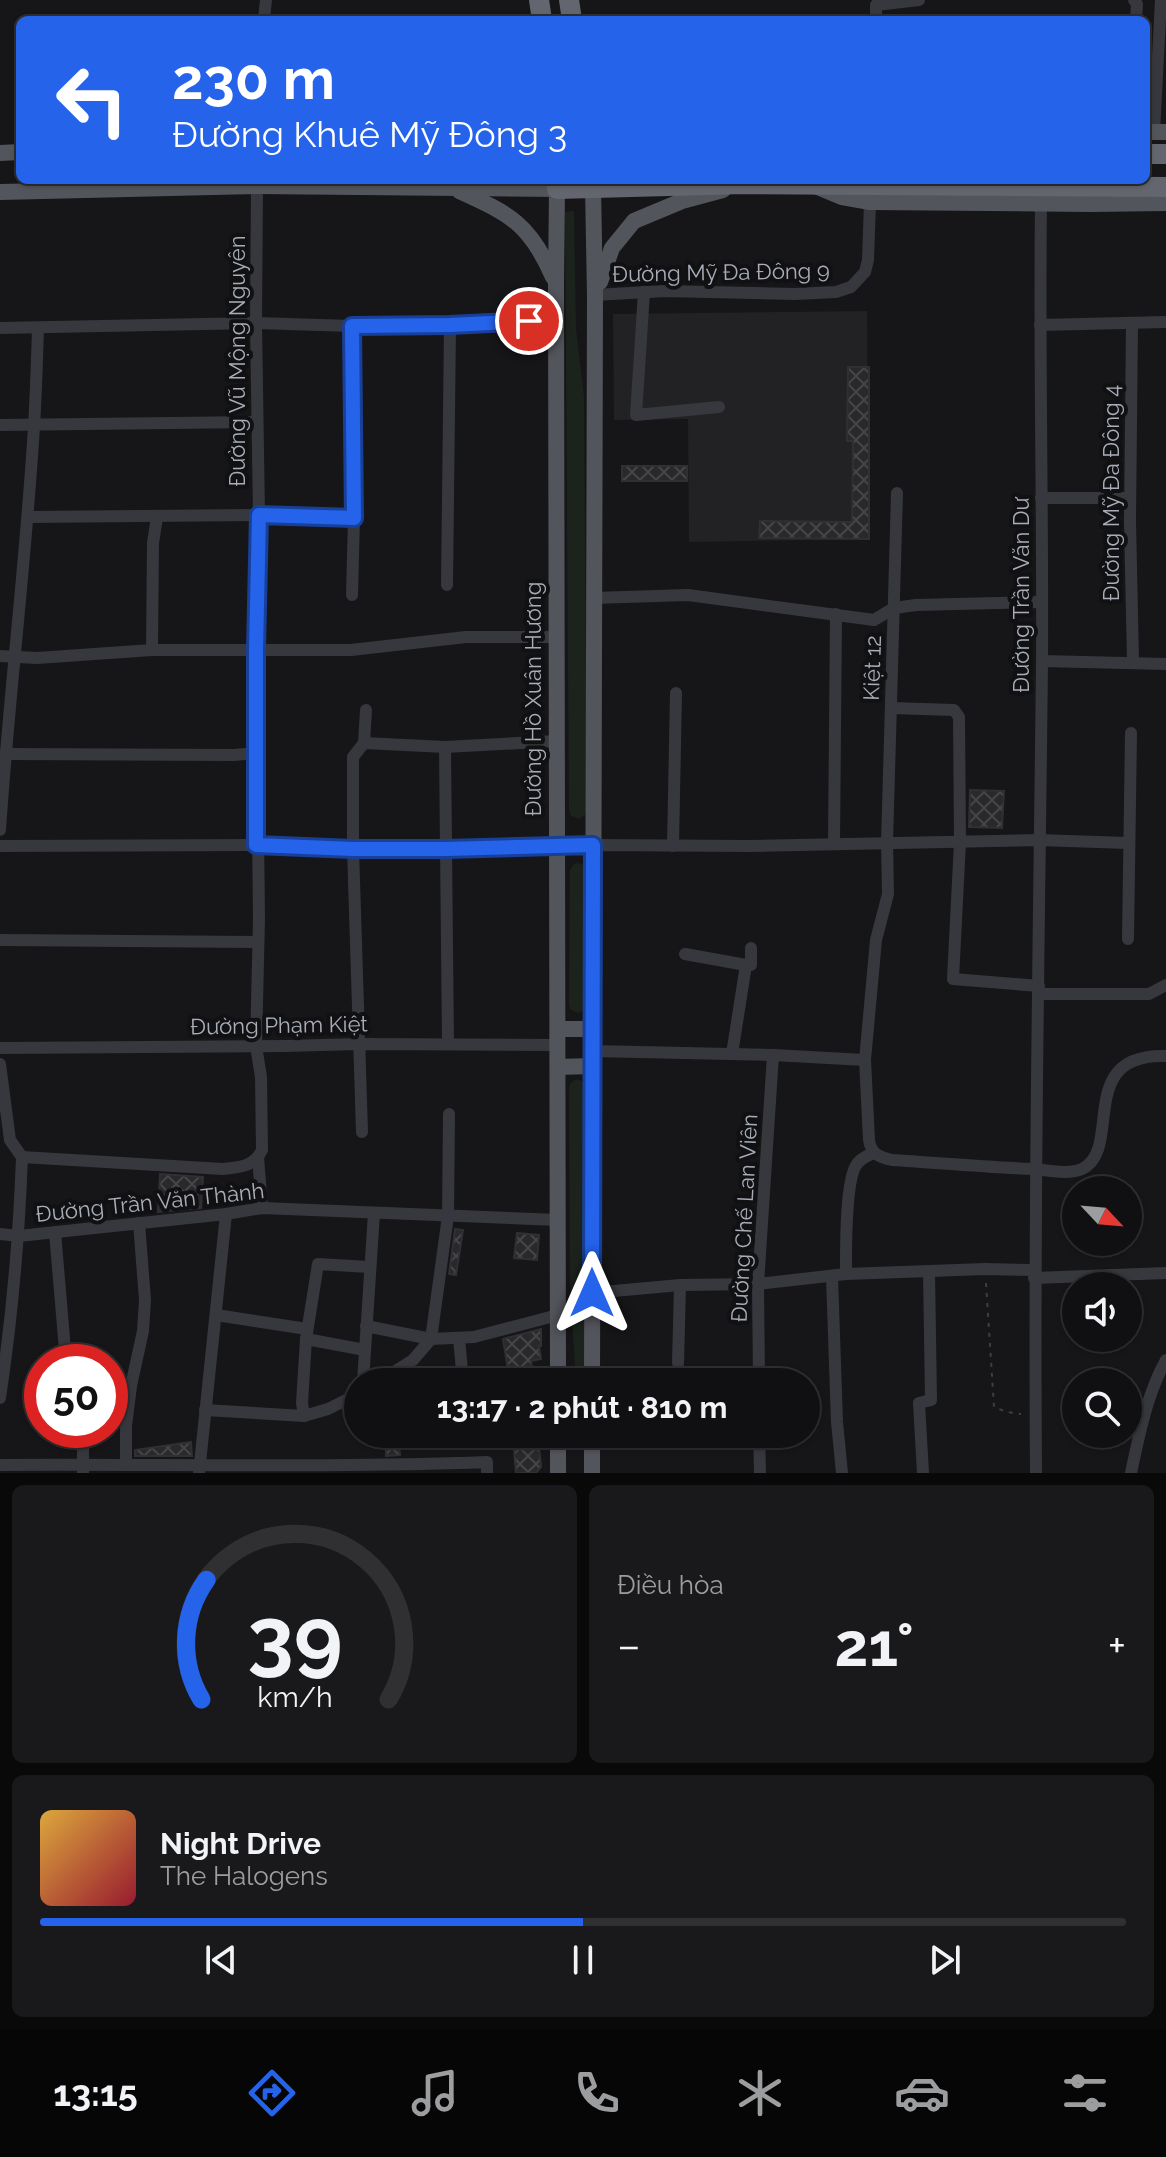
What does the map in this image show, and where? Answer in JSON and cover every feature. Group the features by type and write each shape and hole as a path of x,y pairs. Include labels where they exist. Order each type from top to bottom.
{"highway":[{"path":"557,184 1166,187"}],"main road":[{"path":"0,192 257,186 454,189 557,184"},
{"name":"Đường Hồ Xuân Hương","path":"557,184 558,1368"},
{"path":"592,1368 593,184"},
{"path":"595,295 612,248 634,221 682,201 743,184"},
{"path":"812,184 842,197 870,202 1166,203"},
{"path":"454,189 498,209 528,232 543,254 556,284"},
{"path":"558,1037 593,1029"},
{"path":"558,1067 593,1058"},
{"path":"558,1448 558,1473"},
{"path":"592,1448 592,1473"}],"street":[{"path":"876,16 876,5 919,0"},
{"path":"1155,132 1161,0"},
{"name":"Đường Vũ Mộng Nguyên","path":"257,186 256,1046 263,1116 263,1142 258,1157 262,1208"},
{"name":"Đường Mỹ Đa Đông 9","path":"595,295 644,292 795,294 836,292 851,287 865,272 868,260 870,202"},
{"name":"Đường Trần Văn Dư","path":"1036,1473 1034,1274 1042,661 1041,204"},
{"path":"644,292 636,415 719,407"},
{"path":"0,328 256,323 450,325 556,320"},
{"path":"1040,325 1166,322"},
{"name":"Đường Mỹ Đa Đông 4","path":"1132,323 1130,498 1133,662"},
{"path":"447,585 450,325"},
{"path":"352,326 352,595"},
{"path":"0,830 35,425 38,328"},
{"path":"0,425 257,422"},
{"name":"Kiệt 12","path":"865,1060 876,940 888,894 897,493"},
{"path":"1041,498 1130,498"},
{"path":"28,517 259,515 354,518"},
{"path":"152,650 153,543 157,517"},
{"path":"593,598 688,595 874,620 894,608 916,605 1041,602"},
{"path":"834,844 836,614"},
{"path":"0,656 37,658 152,650 351,650 466,637 557,637"},
{"path":"1042,661 1166,664"},
{"path":"673,846 676,693"},
{"path":"891,708 954,710 957,713 960,842 953,979 1039,990 1127,995 1154,993 1166,985"},
{"path":"362,1132 353,757 364,743 366,710"},
{"path":"1128,939 1131,733"},
{"path":"364,743 445,747 557,741"},
{"path":"445,747 448,1044"},
{"path":"5,754 257,753"},
{"path":"0,846 256,845 446,849 1038,840 1128,843"},
{"path":"0,940 258,942"},
{"path":"685,954 751,965 751,948"},
{"path":"732,1054 746,965"},
{"name":"Đường Phạm Kiệt","path":"0,1048 448,1044 558,1037"},
{"path":"593,1058 732,1054 865,1060 869,1140 873,1153 878,1156 892,1160 1052,1171 1080,1170 1089,1163 1098,1146 1105,1101 1122,1068 1143,1056 1166,1056"},
{"name":"Đường Chế Lan Viên","path":"759,1368 758,1284 773,1055"},
{"path":"0,1064 10,1140 22,1157 11,1325 0,1398"},
{"path":"400,1368 413,1360 431,1339 448,1216 449,1114"},
{"path":"846,1274 845,1228 853,1171 859,1161 873,1153"},
{"path":"22,1157 223,1169 251,1164 258,1157"},
{"name":"Đường Trần Văn Thành","path":"0,1234 19,1236 262,1208 558,1220"},
{"path":"364,1368 374,1213"},
{"path":"199,1469 226,1214"},
{"path":"126,1464 129,1400 143,1331 145,1300 139,1223"},
{"path":"55,1232 64,1344"},
{"path":"304,1416 302,1403 307,1334 318,1264 369,1267"},
{"path":"592,1293 680,1285 758,1284 846,1274 985,1269 1034,1274 1166,1273"},
{"path":"923,1473 919,1403 931,1400 929,1271"},
{"path":"832,1277 842,1473"},
{"path":"678,1363 680,1285"},
{"path":"216,1315 365,1350"},
{"path":"366,1326 431,1339 459,1338 474,1337 558,1315"},
{"path":"459,1338 462,1368"},
{"path":"1131,1473 1138,1438 1160,1390 1166,1360"},
{"path":"205,1410 304,1416 344,1401"},
{"path":"82,1469 83,1448"},
{"path":"759,1448 760,1473"},
{"path":"0,1465 82,1469 126,1464 199,1469 487,1462 487,1473"}],"path":[{"path":"985,1269 994,1407 1007,1412 1036,1415"}],"shaded area":[{"path":"574,211 576,329 584,396 587,808 585,815 579,819 571,816 569,810 565,212"},
{"path":"867,311 869,539 689,542 688,419 614,420 613,314"},
{"path":"577,863 583,865 585,870 586,1004 584,1010 578,1013 570,1009 569,1004 570,870"},
{"path":"578,1079 585,1086 587,1368 575,1368 570,1284 569,1086"}],"building":[{"path":"848,367 869,367 869,539 759,538 760,521 852,522 853,441 847,441"},
{"path":"622,466 687,466 687,481 622,481"},
{"path":"970,790 1004,791 1002,828 969,827"},
{"path":"160,1174 203,1177 201,1208 158,1212"},
{"path":"455,1229 463,1230 456,1275 449,1274"},
{"path":"517,1233 539,1235 537,1260 514,1258"},
{"path":"541,1329 541,1359 531,1361 532,1368 508,1368 503,1339"},
{"path":"191,1442 192,1456 135,1456 135,1450"},
{"path":"386,1448 399,1448 400,1455 386,1456"},
{"path":"514,1448 539,1448 541,1467 536,1473 516,1473"}],"route":[{"path":"529,321 352,326 354,518 259,515 256,845 446,849 593,845 592,1293"}]}
